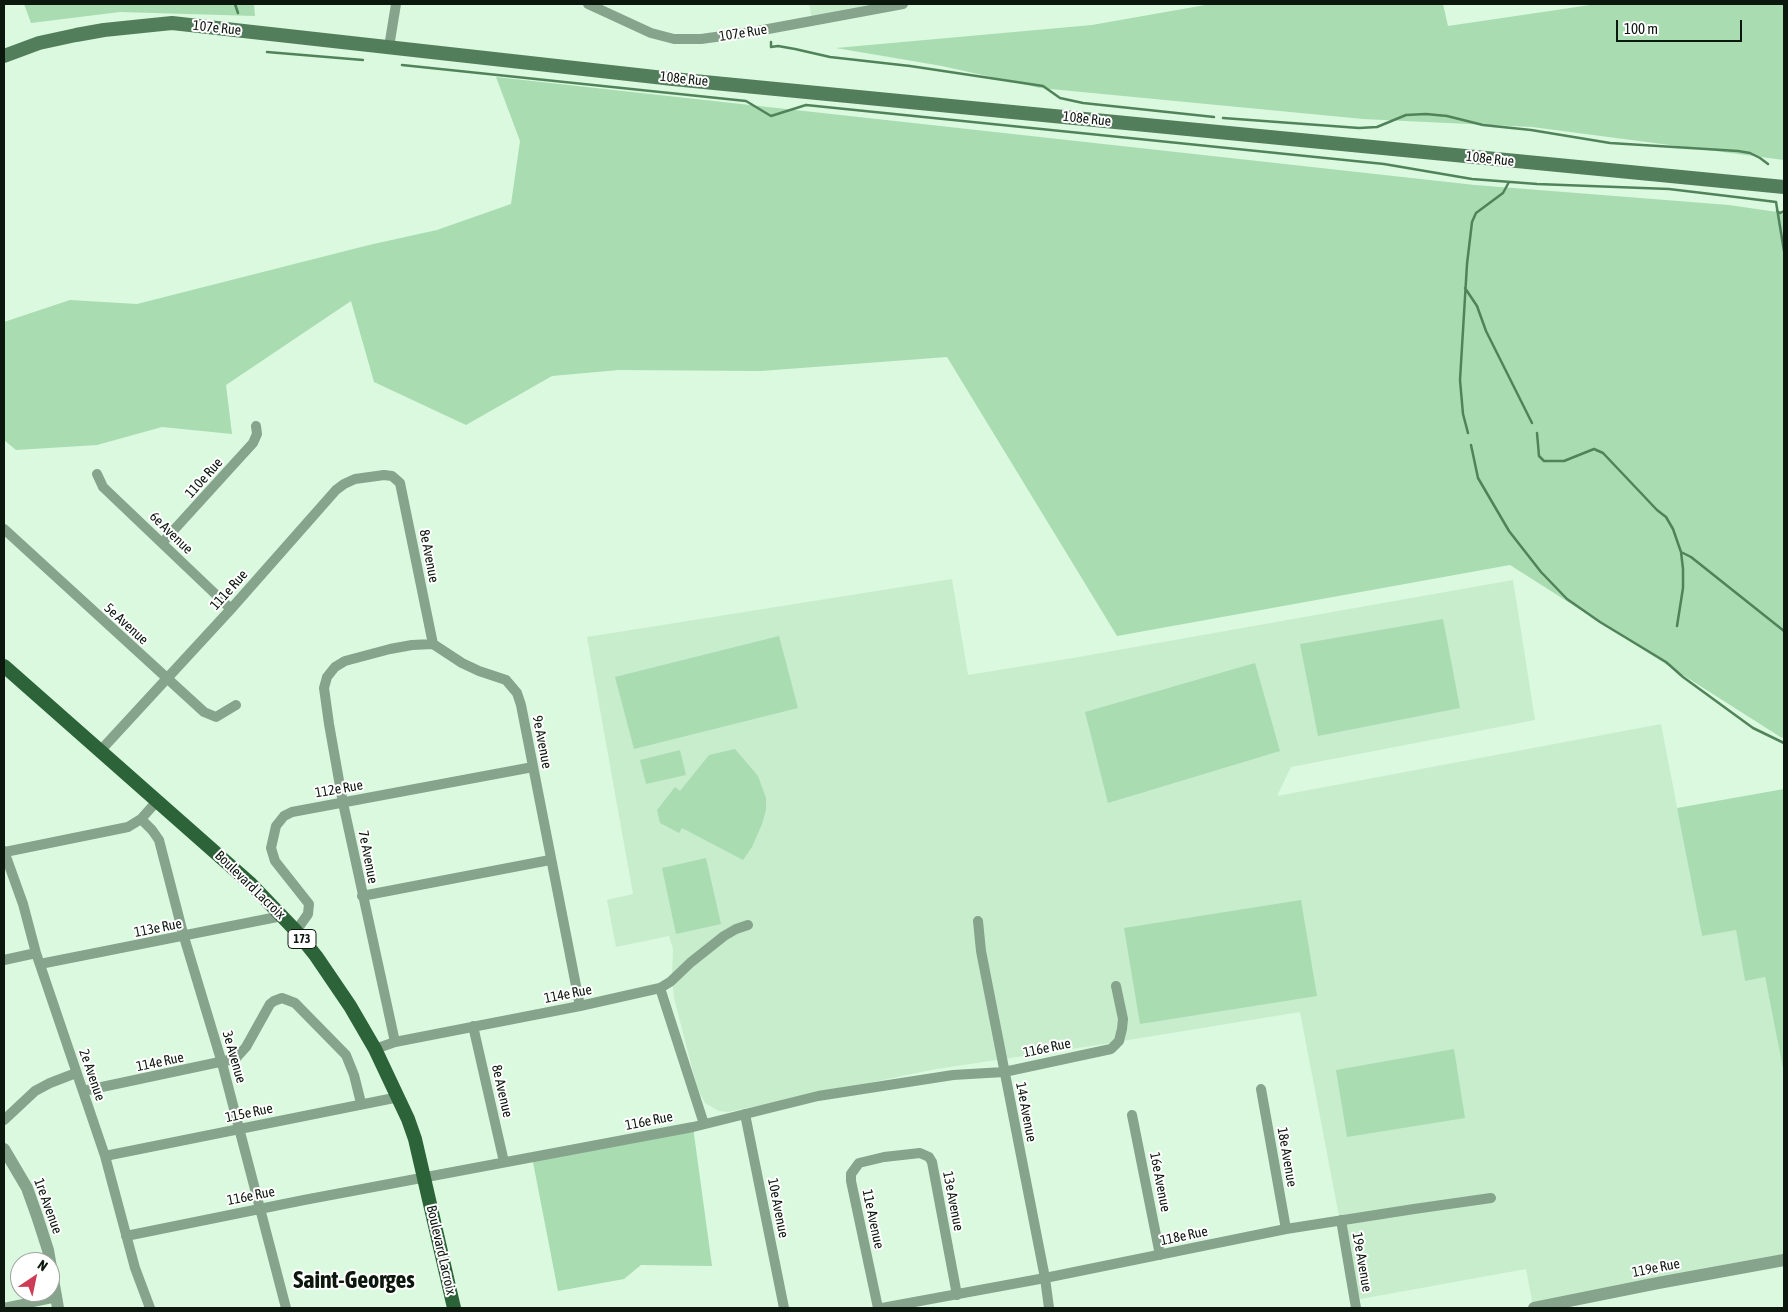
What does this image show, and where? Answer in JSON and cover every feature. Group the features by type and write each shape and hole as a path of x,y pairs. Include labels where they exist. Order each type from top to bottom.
{"main road":[{"name":"107e Rue","path":"4,56 32,45 76,35 172,23 389,47"},
{"name":"108e Rue","path":"389,47 681,79 1784,187"},
{"name":"Boulevard Lacroix","path":"4,666 251,884 296,931 316,956 375,1049 399,1097 415,1139 454,1308"}],"street":[{"path":"389,47 396,4"},
{"name":"107e Rue","path":"588,4 651,33 674,39 701,39 744,34 904,4"},
{"name":"110e Rue","path":"162,544 254,443 257,434 256,426"},
{"name":"6e Avenue","path":"97,474 103,487 231,609"},
{"name":"111e Rue","path":"101,750 231,609 336,490 344,484 367,477 392,476"},
{"name":"8e Avenue","path":"392,476 400,483 433,644"},
{"name":"5e Avenue","path":"4,529 166,679 209,716 216,718 236,705"},
{"name":"7e Avenue","path":"395,1042 343,802 324,688 327,677 335,667 345,661 370,653 412,645 433,644"},
{"name":"9e Avenue","path":"433,644 462,663 506,680 517,693 521,705 580,1006"},
{"name":"112e Rue","path":"296,931 308,914 309,904 275,861 270,848 276,826 284,816 292,812 532,767"},
{"path":"4,852 135,824 158,800"},
{"name":"3e Avenue","path":"141,819 160,840 184,937 222,1063 286,1308"},
{"name":"2e Avenue","path":"4,852 23,904 36,953 105,1156 135,1268 150,1308"},
{"path":"362,896 550,860"},
{"name":"113e Rue","path":"40,964 184,937 282,916"},
{"name":"14e Avenue","path":"978,921 981,951 1045,1278 1049,1308"},
{"name":"114e Rue","path":"375,1049 395,1042 580,1006 660,988 670,982 724,936 748,925"},
{"path":"4,960 36,953"},
{"name":"116e Rue","path":"126,1236 259,1208 704,1124 826,1095 953,1075 1004,1072 1111,1049 1119,1041 1123,1019 1116,986"},
{"path":"660,988 704,1124"},
{"name":"114e Rue","path":"83,1091 222,1063 237,1057 246,1047 270,1004 278,999 288,999 295,1003 346,1055 354,1075 361,1104"},
{"name":"8e Avenue","path":"473,1026 504,1162"},
{"path":"4,1120 35,1091 76,1073"},
{"name":"18e Avenue","path":"1261,1089 1286,1229"},
{"name":"115e Rue","path":"105,1156 399,1097"},
{"path":"4,1112 18,1105"},
{"name":"10e Avenue","path":"745,1114 784,1308"},
{"name":"16e Avenue","path":"1132,1114 1160,1255"},
{"name":"1re Avenue","path":"4,1149 27,1188 48,1250 58,1303"},
{"name":"13e Avenue","path":"884,1157 920,1153 929,1157 932,1162 957,1295"},
{"name":"11e Avenue","path":"878,1308 851,1181 852,1174 859,1163 884,1157"},
{"name":"118e Rue","path":"882,1308 1045,1278 1286,1229 1492,1198"},
{"name":"19e Avenue","path":"1341,1220 1356,1308"},
{"name":"119e Rue","path":"1534,1308 1784,1260"},
{"path":"4,1308 58,1303"}],"shaded area":[{"path":"24,4 254,4 255,16 120,12 31,23"},
{"path":"809,4 891,4 812,19"},
{"path":"1211,4 1443,4 1448,26 1597,4 1784,4 1784,160 1532,127 1363,119 1040,88 942,66 836,48 1092,25"},
{"path":"496,77 1475,185 1729,205 1784,213 1784,736 1782,738 1510,565 1117,636 947,357 761,371 619,370 552,376 466,425 374,382 351,301 226,385 232,434 162,427 97,445 16,450 4,440 4,322 70,300 137,304 369,245 437,230 511,204 520,141"},
{"path":"952,579 968,675 1513,580 1535,720 1291,767 1277,796 1661,724 1702,936 1736,929 1745,980 1765,977 1784,1074 1784,1259 1533,1306 1526,1269 1355,1300 1300,1012 936,1069 728,1112 719,1111 705,1103 697,1087 674,998 672,976 673,949 669,936 616,947 607,900 633,894 587,637"},
{"path":"1443,619 1460,708 1318,736 1300,644"},
{"path":"779,636 798,708 634,749 615,677"},
{"path":"1255,663 1280,751 1108,803 1085,712"},
{"path":"735,749 758,776 766,798 766,810 762,824 752,847 743,860 682,828 679,833 660,823 657,810 675,787 680,791 709,755"},
{"path":"680,750 686,775 646,784 640,760"},
{"path":"1784,789 1784,1074 1765,977 1745,981 1736,930 1702,936 1677,808"},
{"path":"706,858 721,924 676,934 662,868"},
{"path":"1301,900 1317,996 1140,1024 1124,928"},
{"path":"1454,1049 1465,1118 1347,1137 1336,1070"},
{"path":"693,1127 712,1266 641,1265 624,1279 558,1291 532,1157"}],"waterway":[{"path":"235,4 238,13"},
{"path":"771,42 771,47 778,46 830,57 910,66 1043,86 1060,98 1083,103 1214,117"},
{"path":"267,52 363,60"},
{"path":"402,65 746,101 771,116 806,105 1384,164 1472,179 1537,184 1669,189 1776,202 1784,251"},
{"path":"1223,118 1359,128 1377,127 1406,115 1426,114 1447,116 1483,125 1531,130 1610,143 1738,151 1750,153 1768,164"},
{"path":"1468,433 1463,414 1460,380 1467,264 1472,222 1476,213 1503,193 1509,182"},
{"path":"1777,211 1780,213 1784,211"},
{"path":"1465,288 1477,306 1486,331 1532,423"},
{"path":"1537,433 1539,456 1544,461 1564,461 1594,449 1603,453 1657,510 1666,517 1673,529 1681,552 1683,569 1683,588 1677,626"},
{"path":"1471,445 1478,478 1509,531 1541,572 1567,599 1600,622 1666,662 1683,677 1753,728 1784,743"},
{"path":"1681,552 1691,557 1784,631"}],"district":[{"name":"Saint-Georges","path":"354,1280"}]}
